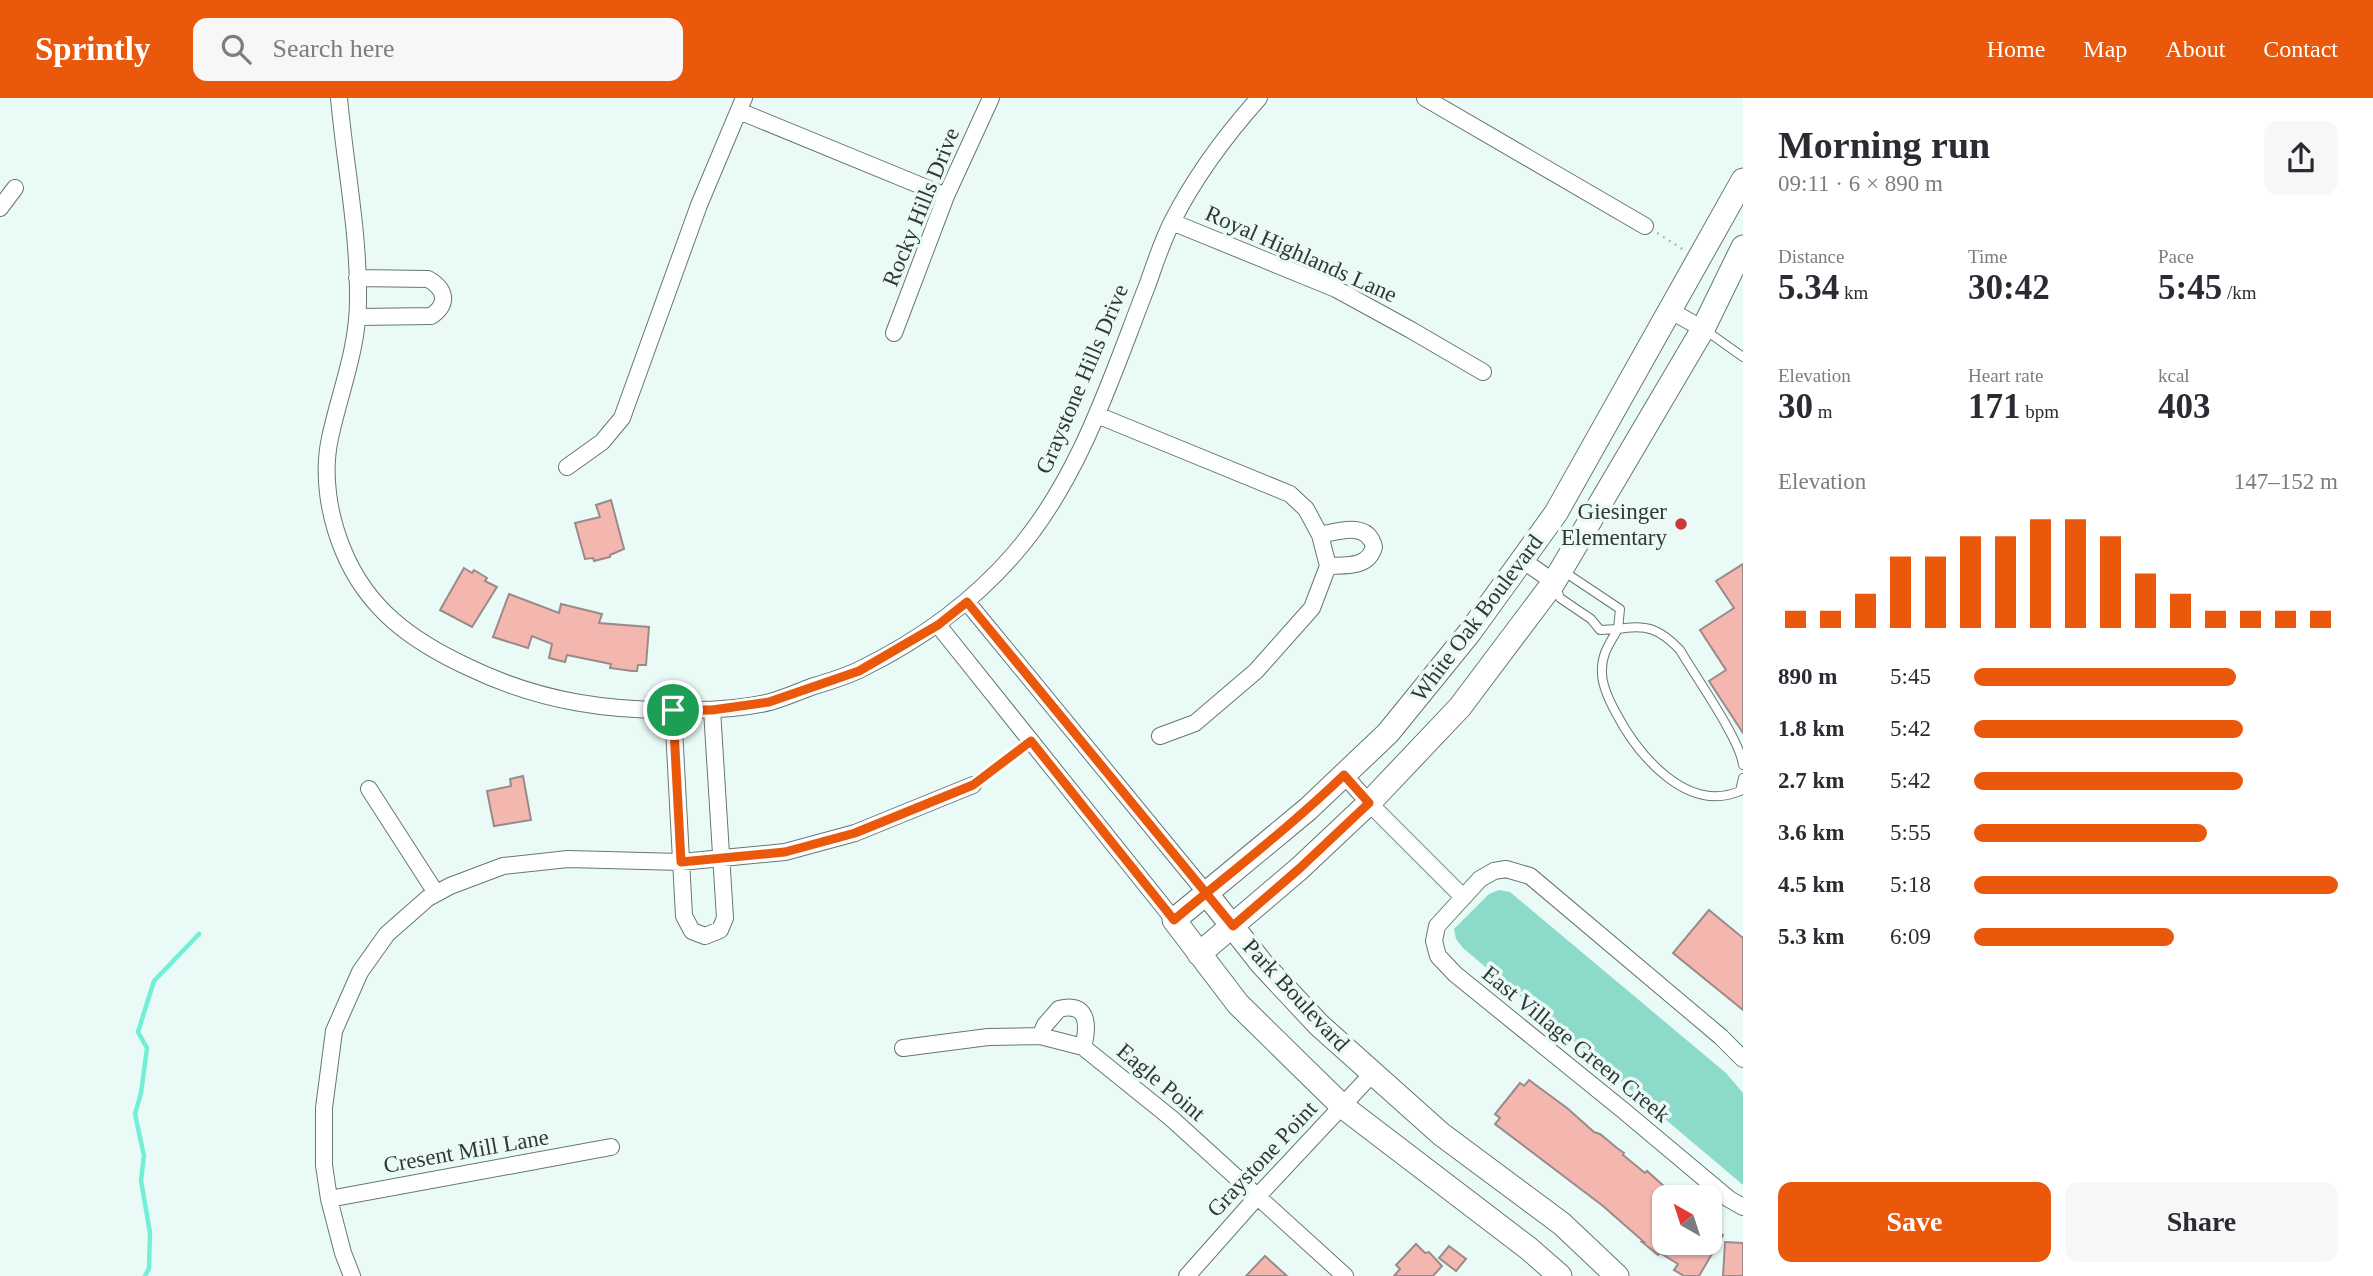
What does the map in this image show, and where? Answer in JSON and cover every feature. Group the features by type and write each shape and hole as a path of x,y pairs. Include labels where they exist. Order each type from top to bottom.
{"street":[{"name":"Graystone Hills Drive","path":"339,98 357,278 358,317 354,347 329,441 326,480 332,518 355,578 377,606 406,633 434,651 517,688 606,708 673,710 712,710 769,702 859,671 938,625 967,602 1015,553 1054,502 1097,415 1172,222 1199,174 1228,133 1259,98"},
{"name":"Rocky Hills Drive","path":"894,333 946,196 991,98"},
{"path":"1425,98 1645,226"},
{"path":"567,467 602,442 622,418 699,205 742,105 946,196"},
{"name":"White Oak Boulevard","path":"1174,920 1308,809 1388,733 1470,632 1556,513 1743,180"},
{"path":"0,208 15,188"},
{"name":"Royal Highlands Lane","path":"1172,222 1336,289 1483,372"},
{"name":"White Oak Boulevard","path":"1199,954 1300,868 1369,803 1460,707 1554,582 1703,328 1743,247"},
{"path":"357,278 428,279 437,284 444,293 439,311 430,316 358,317"},
{"path":"1671,311 1703,328"},
{"path":"1097,415 1290,494 1306,509 1320,535 1328,566 1312,608 1256,671 1195,723 1160,736"},
{"path":"1320,535 1345,529 1360,530 1373,540 1374,547 1368,560 1360,564 1328,566"},
{"path":"1522,560 1554,582"},
{"name":"Park Boulevard","path":"967,602 1262,964 1319,1025 1441,1134 1562,1224 1617,1276"},
{"name":"Park Boulevard","path":"938,625 1238,1004 1342,1106 1528,1248 1560,1276"},
{"path":"673,710 684,916 692,931 705,936 720,930 725,918 712,710"},
{"path":"1344,775 1462,896"},
{"path":"352,1276 343,1254 329,1199 324,1165 324,1108 334,1031 360,972 387,934 436,893 503,866 568,859 681,862 785,852 855,833 973,785"},
{"path":"369,789 436,893"},
{"name":"East Village Green Creek","path":"1743,1059 1721,1037 1530,876 1506,869 1494,871 1480,879 1462,896 1437,926 1434,941 1438,956 1455,974 1743,1208"},
{"path":"1040,1036 1045,1025 1059,1009 1075,1007 1082,1012 1086,1020 1083,1047"},
{"name":"Eagle Point","path":"903,1048 988,1037 1040,1036 1083,1047 1171,1118 1345,1276"},
{"name":"Graystone Point","path":"1187,1276 1372,1074"},
{"name":"Cresent Mill Lane","path":"329,1199 611,1147"}],"lane":[{"path":"1703,328 1743,357"},
{"path":"1743,765 1742,756 1731,735 1680,650 1669,639 1651,628 1632,627 1618,629 1600,630 1591,619 1560,598 1554,582 1569,575 1620,609 1618,629 1604,653 1601,676 1612,705 1630,738 1653,764 1680,786 1716,797 1742,792 1743,778"}],"path":[{"path":"1645,226 1699,260"},
{"path":"973,785 1031,741"}],"green space":[{"path":"1499,890 1510,892 1726,1073 1743,1093 1743,1185 1463,948 1456,939 1454,929 1489,894"}],"building":[{"path":"611,500 624,549 610,557 594,561 593,558 585,559 575,523 600,517 596,505"},
{"name":"Giesinger Elementary","path":"1743,564 1743,733 1709,681 1726,670 1700,630 1734,608 1716,581"},
{"path":"464,568 472,573 474,570 487,578 485,581 497,587 472,627 440,610"},
{"path":"509,594 559,613 561,604 602,614 599,623 649,627 646,665 638,665 637,671 632,671 610,668 611,664 567,655 565,662 549,658 552,644 532,636 528,648 493,637"},
{"path":"523,776 531,820 494,826 487,791 511,786 510,779"},
{"path":"1709,910 1743,938 1743,1010 1673,953"},
{"path":"1529,1080 1663,1185 1652,1185 1652,1250 1603,1206 1495,1124 1500,1118 1495,1114 1520,1083 1524,1086"},
{"path":"1725,1242 1743,1243 1743,1276 1723,1276"},
{"path":"1416,1244 1425,1253 1429,1252 1442,1266 1433,1276 1394,1276 1400,1269 1396,1265"},
{"path":"1449,1246 1466,1259 1456,1271 1439,1258"},
{"path":"1663,1255 1711,1255 1699,1276 1684,1276 1674,1270 1678,1264"},
{"path":"1265,1256 1287,1276 1246,1276"}],"waterway":[{"path":"145,1276 149,1268 150,1233 141,1180 144,1156 135,1114 141,1093 147,1048 138,1032 154,981 199,934"}],"place":[{"name":"Giesinger Elementary","path":"1681,524"}],"route":[{"path":"673,710 681,862 785,852 855,833 973,785 1031,741 1174,920 1206,893 1308,809 1344,775 1369,803 1233,926 1206,893 967,602 938,625 859,671 769,702 712,710 673,710"}]}
